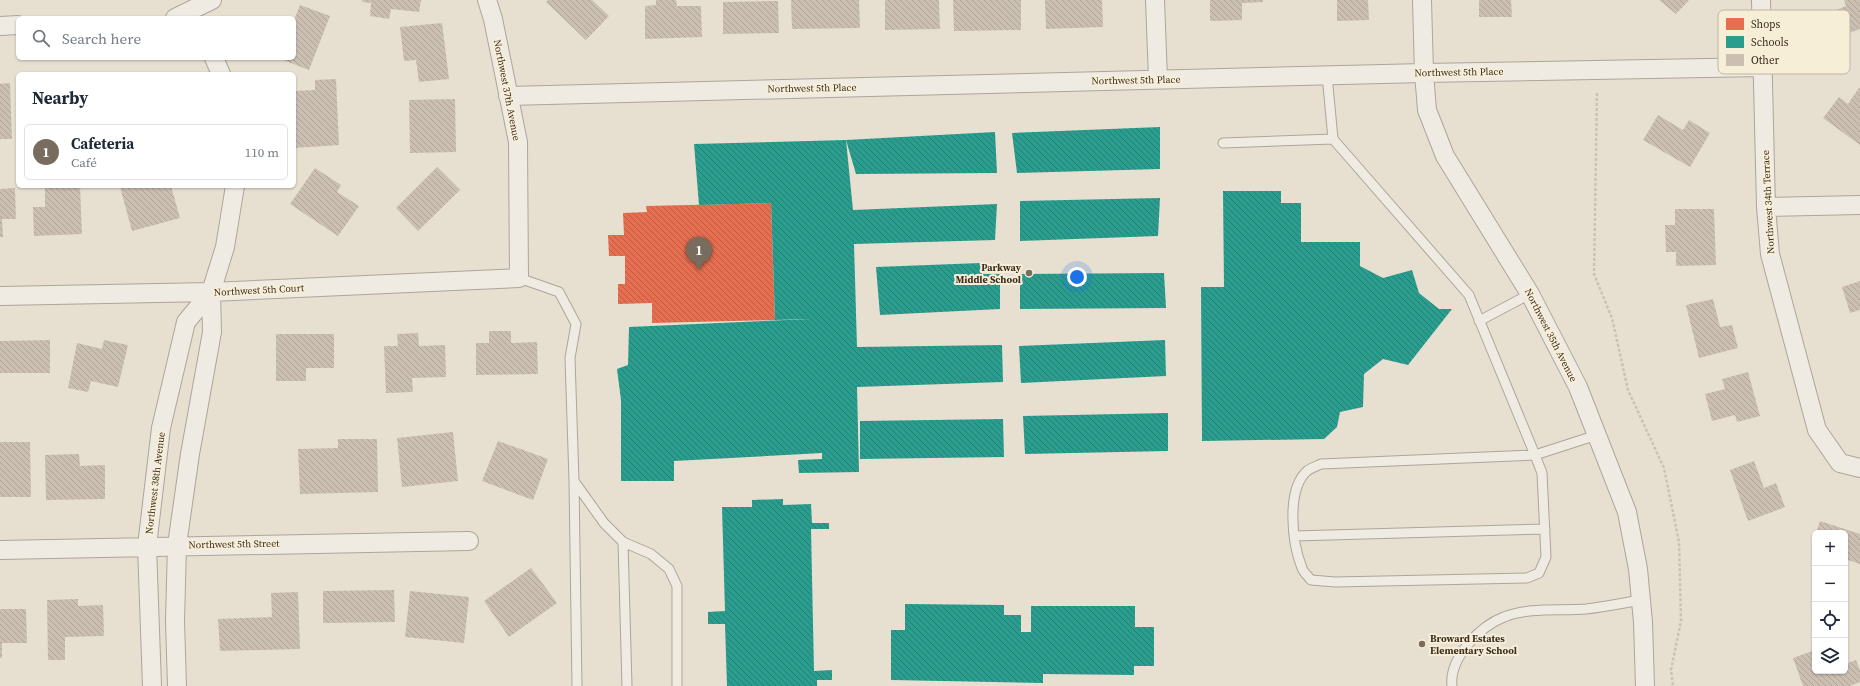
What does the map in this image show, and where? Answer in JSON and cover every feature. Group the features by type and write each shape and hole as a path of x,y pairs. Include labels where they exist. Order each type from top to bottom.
{"street":[{"path":"179,16 212,0"},
{"name":"Northwest 37th Avenue","path":"486,0 493,19 518,142 519,278"},
{"path":"1155,0 1158,79"},
{"name":"Northwest 35th Avenue","path":"1422,0 1424,73 1428,110 1445,156 1530,294 1578,387 1627,512 1638,569 1645,686"},
{"name":"Northwest 34th Terrace","path":"1761,0 1761,10"},
{"path":"0,26 16,25"},
{"path":"215,60 220,72"},
{"name":"Northwest 5th Place","path":"508,96 1327,75 1718,68"},
{"name":"Northwest 34th Terrace","path":"1763,74 1766,207 1770,254 1817,430 1840,463 1860,468"},
{"name":"Northwest 38th Avenue","path":"178,686 175,621 177,545 190,454 212,332 211,292 225,247 235,188"},
{"path":"1766,207 1860,205"},
{"name":"Northwest 5th Court","path":"0,296 211,292 519,278"},
{"name":"Northwest 38th Avenue","path":"152,686 148,546 161,428 186,322 211,292"},
{"name":"Northwest 5th Street","path":"0,550 177,545 469,541"}],"lane":[{"path":"1327,75 1333,140 1469,295 1479,321 1535,456 1542,473 1546,557 1539,573 1527,578 1335,582 1311,580 1302,569 1294,536 1294,502 1297,486 1307,470 1321,464 1535,456 1597,435"},
{"path":"1224,143 1333,140"},
{"path":"519,278 559,292 576,324 570,358 574,481 577,686"},
{"path":"1479,321 1530,294"},
{"path":"574,481 604,524 623,542 651,554 669,569 677,586 677,686"},
{"path":"1294,536 1545,529"},
{"path":"623,542 627,686"},
{"path":"1452,686 1458,658 1476,634 1504,617 1536,611 1587,609 1641,600"}],"path":[{"path":"1597,93 1594,274 1612,318 1628,390 1664,468 1679,542 1681,621 1671,670 1673,686"}],"building: Shops":[{"path":"771,203 775,320 652,323 652,303 618,304 618,284 625,284 625,256 609,256 608,235 624,235 623,213 647,212 646,206"}],"building: Schools":[{"path":"1160,127 1160,169 1017,173 1012,133"},
{"path":"995,132 997,173 856,174 846,140"},
{"path":"846,140 853,210 997,204 995,240 854,244 857,347 1002,345 1003,382 857,387 859,472 799,473 798,460 822,459 822,453 674,461 674,481 621,481 621,400 617,369 628,365 629,327 810,319 775,320 771,203 699,205 694,144"},
{"path":"1223,191 1281,191 1281,203 1301,203 1301,242 1360,242 1360,266 1383,278 1412,270 1419,293 1439,309 1452,309 1408,365 1383,359 1364,374 1363,407 1340,412 1337,427 1324,439 1202,441 1201,287 1224,287"},
{"path":"1160,198 1158,236 1020,241 1020,201"},
{"path":"981,263 982,274 1000,274 1000,309 880,315 876,267"},
{"path":"1164,273 1166,308 1020,309 1020,274"},
{"path":"1165,340 1166,376 1021,383 1019,346"},
{"path":"1168,413 1168,451 1025,454 1023,416"},
{"path":"1003,419 1004,457 860,459 860,421"},
{"path":"783,499 783,505 811,504 812,523 829,523 829,529 811,529 814,671 832,670 832,680 817,680 817,686 727,686 725,624 708,624 708,612 725,611 722,507 752,507 752,500"},
{"path":"905,604 1004,605 1004,615 1021,615 1021,632 1031,632 1031,606 1135,606 1135,627 1154,627 1154,666 1134,666 1134,675 1043,674 1043,683 891,680 891,630 905,630"}],"building: Other":[{"path":"362,0 421,0 419,12 391,9 389,19 370,16 371,3 362,2"},
{"path":"548,0 592,0 609,16 586,40 546,2"},
{"path":"656,0 676,0 677,6 701,6 702,37 645,39 645,6 656,5"},
{"path":"791,0 859,0 860,28 792,29"},
{"path":"885,0 939,0 940,29 885,30"},
{"path":"953,0 1021,0 1021,30 954,31"},
{"path":"1045,0 1102,0 1103,27 1046,29"},
{"path":"1210,0 1263,0 1263,2 1242,3 1242,20 1210,21"},
{"path":"1337,0 1368,0 1369,20 1337,21"},
{"path":"1479,0 1511,0 1512,17 1479,17"},
{"path":"1659,0 1689,0 1676,14"},
{"path":"1844,0 1860,0 1860,29 1850,33 1850,10 1837,10 1846,6"},
{"path":"778,1 779,33 723,34 723,2"},
{"path":"300,5 330,16 309,70 283,60 296,60 296,16"},
{"path":"442,23 449,79 419,82 416,60 404,61 400,27"},
{"path":"336,79 339,145 296,148 296,91 315,90 315,80"},
{"path":"10,83 12,139 0,139 0,84"},
{"path":"1859,88 1860,145 1823,118 1839,97 1848,104"},
{"path":"455,99 456,152 410,153 409,100"},
{"path":"1658,115 1683,130 1689,120 1710,133 1690,167 1643,140"},
{"path":"437,167 460,190 418,231 396,208"},
{"path":"315,168 341,185 337,192 359,206 338,236 290,204"},
{"path":"15,188 16,219 2,219 3,237 0,237 0,189"},
{"path":"45,188 80,188 82,234 34,236 33,207 45,207"},
{"path":"120,188 172,188 180,218 132,231"},
{"path":"1675,209 1714,209 1716,265 1676,266 1676,252 1666,252 1665,225 1675,225"},
{"path":"1860,281 1860,310 1850,313 1842,287"},
{"path":"1713,299 1720,327 1732,325 1738,348 1699,358 1686,305"},
{"path":"489,331 511,331 511,343 537,342 538,374 476,375 476,343 489,343"},
{"path":"418,333 419,346 445,345 446,377 412,378 413,392 386,393 384,346 398,346 397,334"},
{"path":"276,334 334,334 334,368 306,368 306,381 276,381"},
{"path":"50,340 50,373 0,373 0,341"},
{"path":"104,340 128,345 118,387 91,381 88,392 68,388 77,343 102,349"},
{"path":"1748,372 1760,416 1737,422 1735,415 1712,421 1705,394 1725,389 1722,379"},
{"path":"453,432 458,481 402,487 397,438"},
{"path":"338,439 377,439 378,492 300,494 298,449 338,448"},
{"path":"498,441 548,459 533,500 482,481"},
{"path":"0,442 30,442 31,497 0,497"},
{"path":"79,454 80,466 105,465 105,499 46,500 45,455"},
{"path":"1754,461 1764,488 1776,483 1785,507 1748,521 1730,470"},
{"path":"1820,521 1848,530 1817,530"},
{"path":"1848,530 1860,534 1860,564 1848,560"},
{"path":"531,568 557,603 509,637 484,601"},
{"path":"394,590 395,622 323,623 323,591"},
{"path":"410,591 469,597 464,643 405,637"},
{"path":"298,592 300,649 220,651 218,619 272,617 271,593"},
{"path":"78,599 78,606 103,605 104,636 65,637 65,660 48,660 47,600"},
{"path":"0,609 26,609 27,643 2,643 2,658 0,658"},
{"path":"1812,651 1812,674 1848,674 1848,663 1856,660 1860,670 1860,682 1850,686 1803,686 1793,658"}],"place":[{"name":"Cafeteria","path":"699,270"},
{"name":"Parkway Middle School","path":"1029,273"},
{"name":"Broward Estates Elementary School","path":"1422,644"}]}
